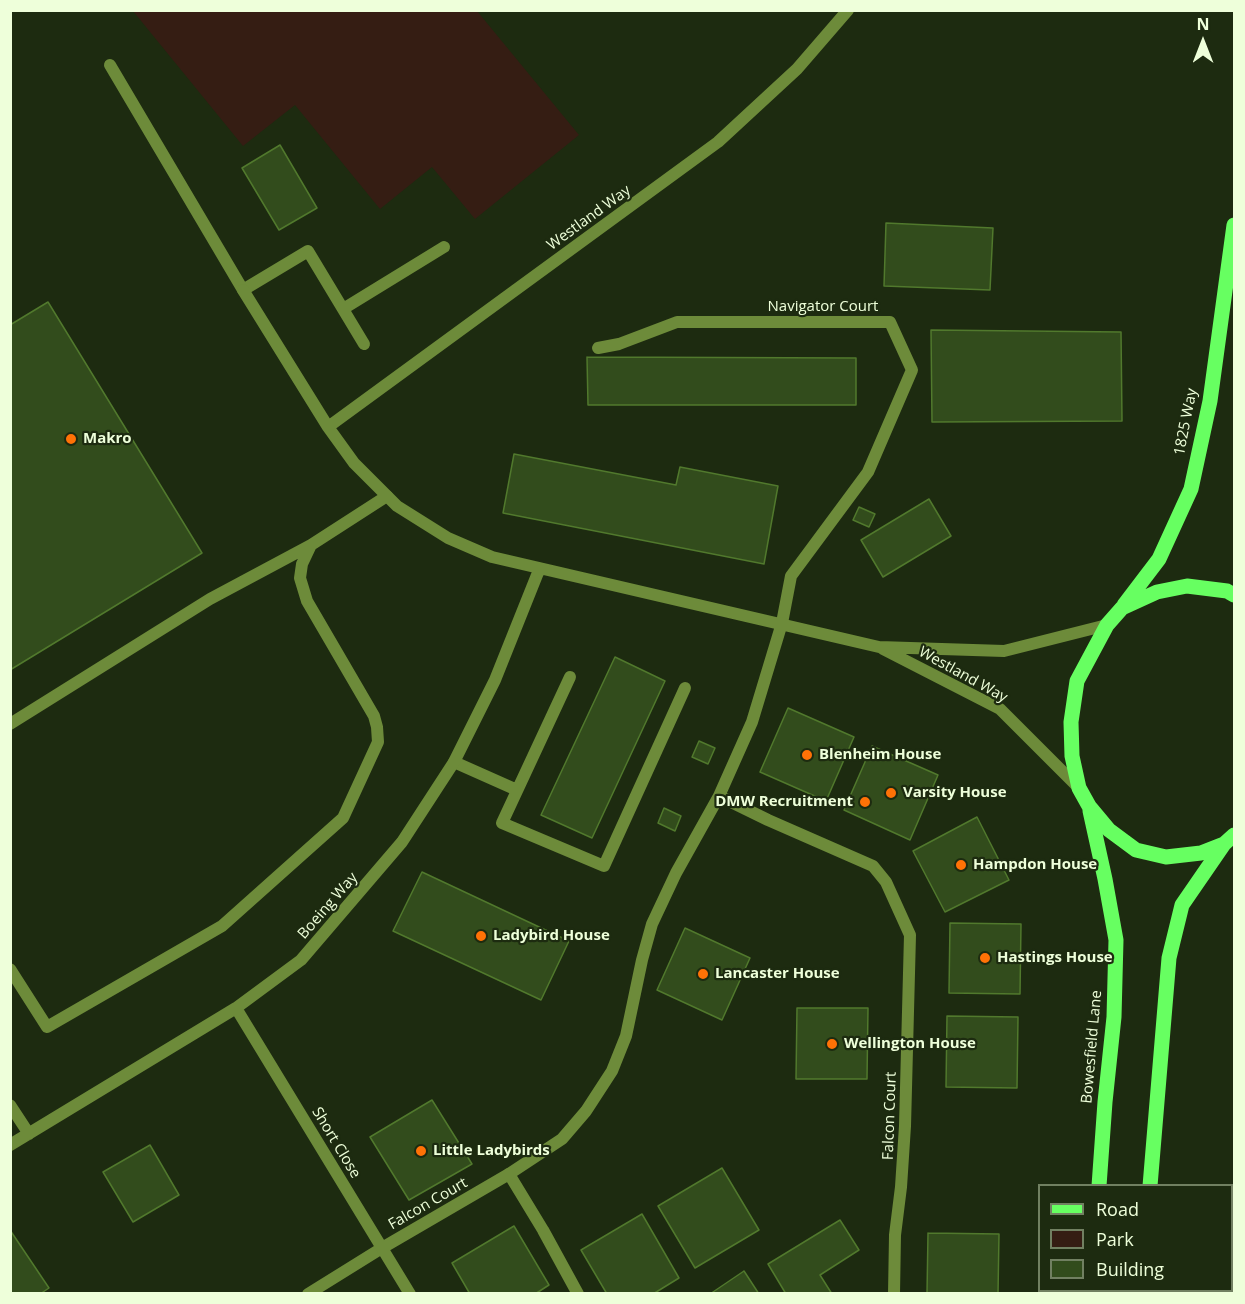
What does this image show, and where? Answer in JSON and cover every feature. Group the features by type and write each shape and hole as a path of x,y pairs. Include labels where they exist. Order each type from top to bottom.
{"main road":[{"name":"1825 Way","path":"1089,806 1079,788 1072,756 1071,722 1077,681 1107,625 1159,559 1191,489 1210,401 1234,225"},
{"path":"1122,608 1157,592 1187,586 1227,591 1234,595"},
{"path":"1089,806 1109,830 1137,850 1166,857 1201,853 1229,840"},
{"name":"Bowesfield Lane","path":"1089,806 1116,940 1114,1017 1105,1102 1100,1184"},
{"path":"1150,1184 1169,958 1182,905 1229,840"}],"street":[{"name":"Westland Way","path":"328,427 718,142 797,69 848,10"},
{"name":"Westland Way","path":"110,65 243,290 328,427 354,463 397,506 448,538 492,557 539,570 782,623 879,647 1004,651 1107,625"},
{"path":"343,309 444,247"},
{"path":"243,290 308,251 364,344"},
{"name":"Navigator Court","path":"598,348 619,344 677,322 890,322 912,370 868,472 791,576 782,623"},
{"path":"10,723 210,599 310,545 387,496"},
{"path":"10,969 46,1027 222,926 343,818 378,742 377,727 374,716 307,601 300,578 302,564 310,545"},
{"name":"Boeing Way","path":"10,1145 236,1008 301,960 402,842 454,762 495,680 539,570"},
{"name":"Falcon Court","path":"308,1293 509,1174 562,1139 586,1111 612,1071 626,1035 652,924 676,873 719,796 752,722 782,623"},
{"name":"Westland Way","path":"879,647 1000,709 1079,788"},
{"path":"570,677 502,823 604,866 685,688"},
{"path":"454,762 517,790"},
{"name":"Falcon Court","path":"719,796 873,866 886,882 910,935 905,1126 902,1186 895,1235 894,1293"},
{"name":"Short Close","path":"236,1008 410,1293"},
{"path":"10,1105 29,1134"},
{"path":"509,1174 578,1293"}],"green space":[{"path":"133,11 477,11 579,135 475,219 432,167 380,209 295,105 243,146"}],"building":[{"path":"280,145 317,208 279,230 242,168"},
{"path":"886,223 993,228 990,290 884,286"},
{"name":"Makro","path":"48,302 202,553 10,670 10,325"},
{"path":"931,330 1121,332 1122,421 932,422"},
{"path":"587,357 856,358 856,405 588,405"},
{"path":"514,454 676,485 680,467 778,486 764,564 503,513"},
{"path":"929,499 951,536 883,577 861,540"},
{"path":"859,507 875,514 869,527 853,520"},
{"path":"615,657 665,681 592,838 541,815"},
{"name":"Blenheim House","path":"788,708 854,737 826,801 760,772"},
{"path":"699,741 715,748 708,764 692,757"},
{"name":"Varsity House","path":"872,746 938,775 910,840 844,810"},
{"path":"664,808 681,816 675,831 658,823"},
{"name":"Hampdon House","path":"977,817 1009,880 945,912 913,851"},
{"name":"Ladybird House","path":"422,872 569,941 541,1000 393,931"},
{"name":"Hastings House","path":"950,923 1021,924 1020,994 949,993"},
{"name":"Lancaster House","path":"685,928 750,958 722,1020 657,990"},
{"name":"Wellington House","path":"797,1008 868,1008 867,1079 796,1079"},
{"path":"947,1016 1018,1017 1017,1088 946,1087"},
{"name":"Little Ladybirds","path":"432,1100 472,1164 409,1200 370,1137"},
{"path":"150,1145 179,1195 133,1222 103,1172"},
{"path":"722,1168 759,1230 695,1268 658,1206"},
{"path":"642,1214 679,1278 653,1294 607,1294 581,1250"},
{"path":"840,1220 859,1250 820,1275 832,1294 786,1294 768,1264"},
{"path":"514,1226 549,1285 535,1294 470,1294 452,1263"},
{"path":"10,1230 49,1288 40,1294 10,1294"},
{"path":"928,1233 999,1234 998,1294 927,1294"},
{"path":"744,1271 759,1294 710,1294"}],"place":[{"name":"Makro","path":"71,439"},
{"name":"Blenheim House","path":"807,755"},
{"name":"Varsity House","path":"891,793"},
{"name":"DMW Recruitment","path":"865,802"},
{"name":"Hampdon House","path":"961,865"},
{"name":"Ladybird House","path":"481,936"},
{"name":"Hastings House","path":"985,958"},
{"name":"Lancaster House","path":"703,974"},
{"name":"Wellington House","path":"832,1044"},
{"name":"Little Ladybirds","path":"421,1151"}]}
